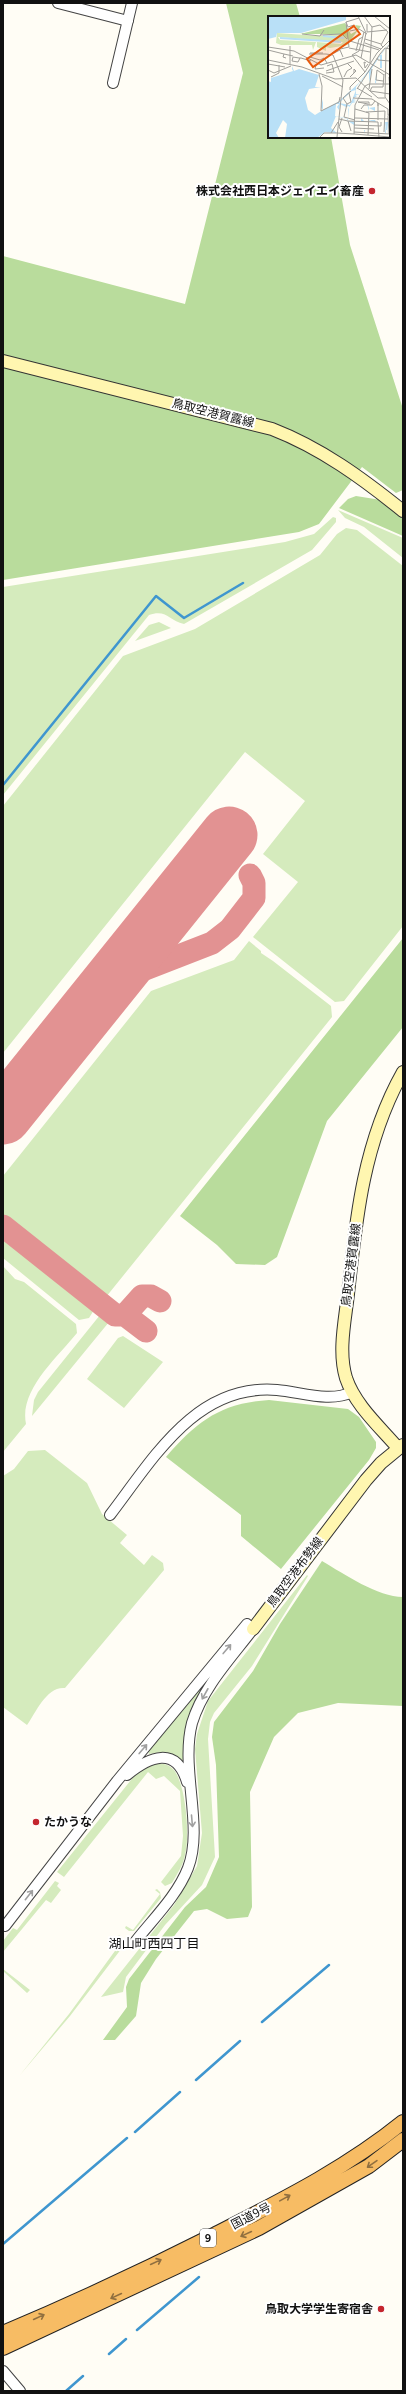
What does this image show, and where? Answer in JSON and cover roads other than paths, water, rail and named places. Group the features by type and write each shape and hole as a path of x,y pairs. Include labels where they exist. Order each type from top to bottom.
{"highway":[{"name":"国道9号","path":"3,2333 200,2242 267,2208 343,2166 403,2122"},
{"name":"国道9号","path":"3,2348 259,2228 369,2166 403,2140"}],"main road":[{"name":"鳥取空港賀露線","path":"3,361 272,429 304,442 339,462 403,511"},
{"name":"鳥取空港賀露線","path":"400,1446 352,1392 346,1377 343,1349 359,1198 377,1129 403,1072"},
{"name":"鳥取空港布勢線","path":"250,1627 374,1471 400,1446"}],"street":[{"path":"58,3 128,21"},
{"path":"113,83 132,3"},
{"path":"110,1515 182,1425 203,1408 221,1398 245,1392 276,1390 333,1397 352,1392"},
{"path":"135,1942 172,1896 188,1868 193,1839 189,1790 189,1744 198,1708 207,1690 250,1627"},
{"path":"5,1926 105,1796 250,1627"},
{"path":"105,1796 140,1765 158,1757 168,1759 180,1768 189,1790"},
{"path":"3,2371 20,2391"}],"waterway":[{"path":"3,785 156,596 184,618 243,583"},
{"path":"262,2022 329,1965"},
{"path":"196,2080 240,2041"},
{"path":"135,2132 180,2092"},
{"path":"3,2244 127,2138"},
{"path":"137,2330 199,2277"},
{"path":"109,2354 126,2339"},
{"path":"66,2391 83,2376"}],"place":[{"name":"株式会社西日本ジェイエイ畜産","path":"372,191"},
{"name":"たかうな","path":"36,1822"},
{"name":"鳥取大学学生寄宿舎","path":"381,2309"}],"district":[{"name":"湖山町西四丁目","path":"154,1943"}]}
